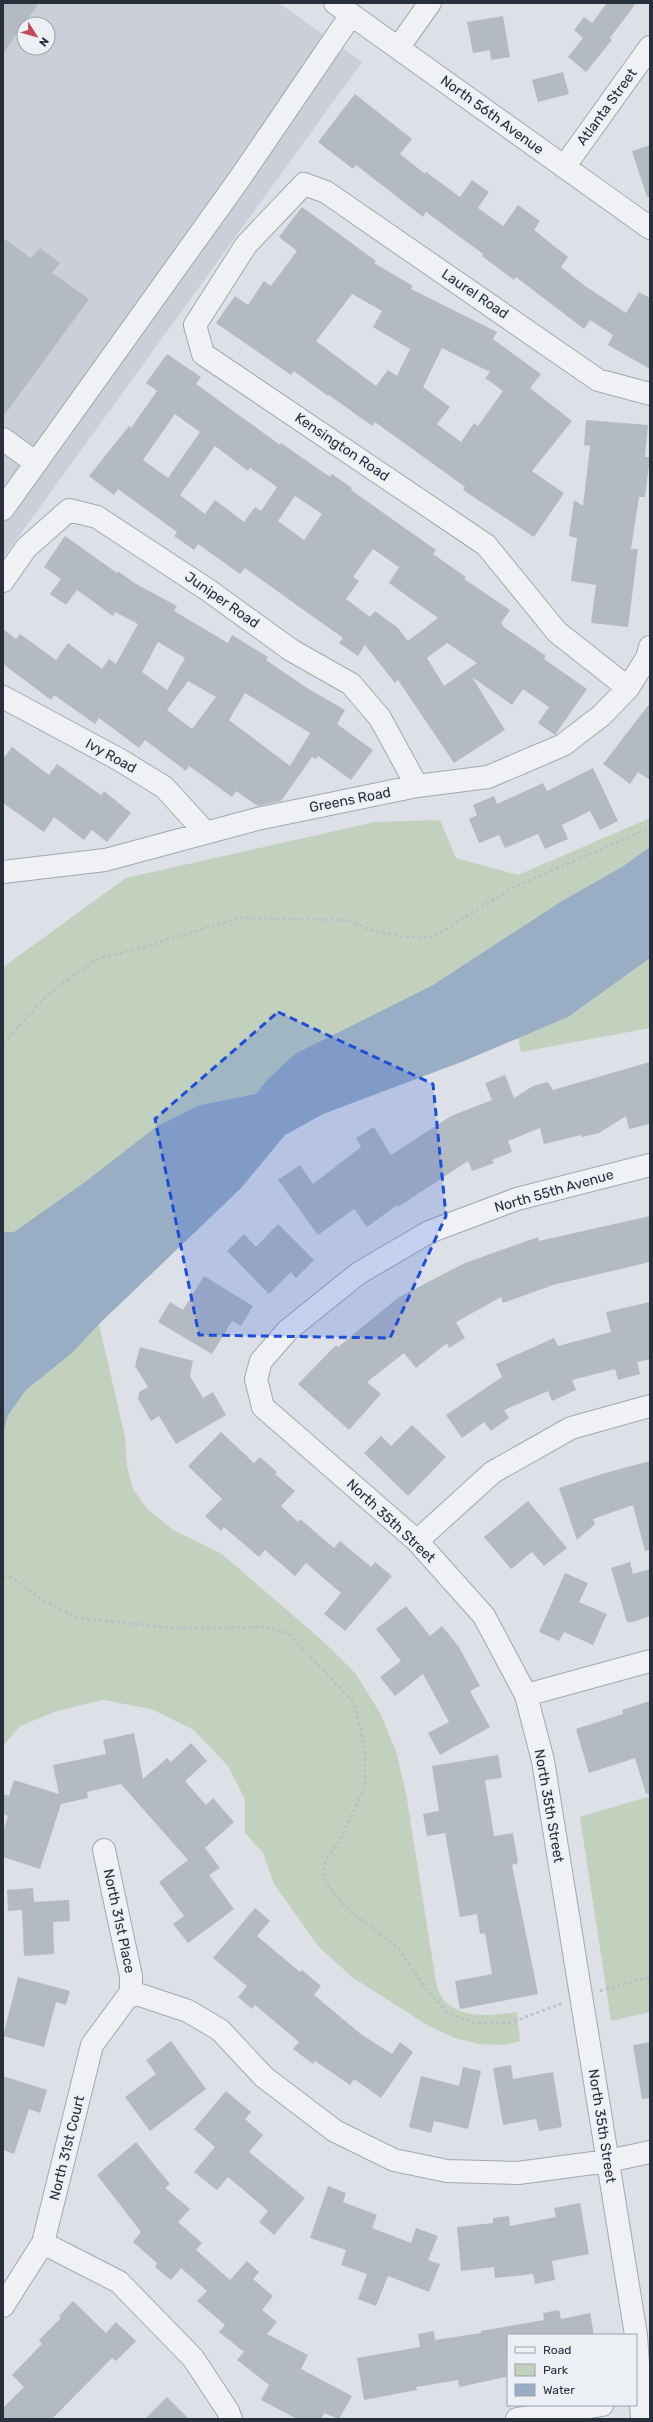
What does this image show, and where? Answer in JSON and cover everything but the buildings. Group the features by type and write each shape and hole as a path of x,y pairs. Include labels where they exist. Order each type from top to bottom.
{"street":[{"path":"398,48 430,3"},
{"path":"3,509 240,178 343,9"},
{"name":"North 56th Avenue","path":"343,9 650,228"},
{"name":"Atlanta Street","path":"564,167 650,47"},
{"name":"Laurel Road","path":"304,184 326,192 598,380 650,394"},
{"name":"Kensington Road","path":"304,184 246,245 195,325 203,354 486,545 557,632 628,688"},
{"path":"3,439 36,463"},
{"name":"Juniper Road","path":"3,581 26,548 69,510 97,517 208,590 291,650 351,684 380,718 417,786"},
{"name":"Greens Road","path":"3,872 105,860 204,832 257,819 417,786 488,776 564,745 602,715 628,688 647,658 650,647"},
{"name":"Ivy Road","path":"3,697 120,760 164,787 204,832"},
{"name":"North 55th Avenue","path":"256,1380 261,1361 288,1330 359,1273 429,1232 517,1199 650,1165"},
{"name":"North 35th Street","path":"256,1380 263,1407 417,1541 484,1616 526,1695 543,1761 636,2334"},
{"path":"417,1541 493,1472 571,1428 650,1406"},
{"path":"526,1695 650,1661"},
{"name":"North 31st Place","path":"104,1850 131,1976 131,1992"},
{"path":"131,1992 188,2011 220,2030 264,2077 335,2131 394,2160 447,2171 518,2173 608,2161 650,2152"},
{"name":"North 31st Court","path":"3,2306 43,2242 92,2045 131,1992"},
{"path":"43,2242 119,2282 193,2358 228,2411 231,2419"},
{"name":"North 35th Street","path":"637,2346 642,2404"},
{"path":"517,2419 596,2406"}],"path":[{"path":"3,1043 52,991 96,960 238,918 347,920 373,931 405,937 433,936 514,886 650,828"},
{"path":"3,1577 11,1577 39,1598 78,1618 171,1628 268,1627 289,1634 354,1703 365,1749 365,1787 340,1840 328,1857 323,1871 326,1882 346,1908 398,1948 426,1989 448,2013 474,2023 509,2022 581,1997 650,1977"}],"highlighted area":[{"path":"278,1012 433,1084 446,1216 390,1338 199,1335 155,1119"}],"shaded area":[{"path":"3,3 279,3 362,62 3,558"}],"green space":[{"path":"650,818 650,1028 521,1052 518,1038 323,1114 285,1135 241,1188 99,1324 125,1437 127,1466 133,1489 147,1509 173,1530 222,1554 325,1643 356,1674 380,1713 396,1751 406,1793 435,1978 439,1992 446,2002 464,2012 497,2015 517,2012 520,2041 504,2045 479,2044 455,2038 427,2025 352,1977 319,1947 274,1884 263,1853 245,1833 245,1799 228,1766 194,1730 151,1709 103,1700 57,1711 20,1726 3,1746 3,967 126,878 375,822 440,820 456,858 518,875"},
{"path":"650,1796 650,2012 611,2021 580,1817"}],"water":[{"path":"650,847 650,958 568,1017 464,1061 323,1114 285,1135 241,1188 99,1324 73,1352 26,1390 8,1415 3,1433 3,1232 14,1232 85,1182 157,1126 200,1105 256,1094 267,1080 295,1054 433,985 562,901 622,867"}]}
